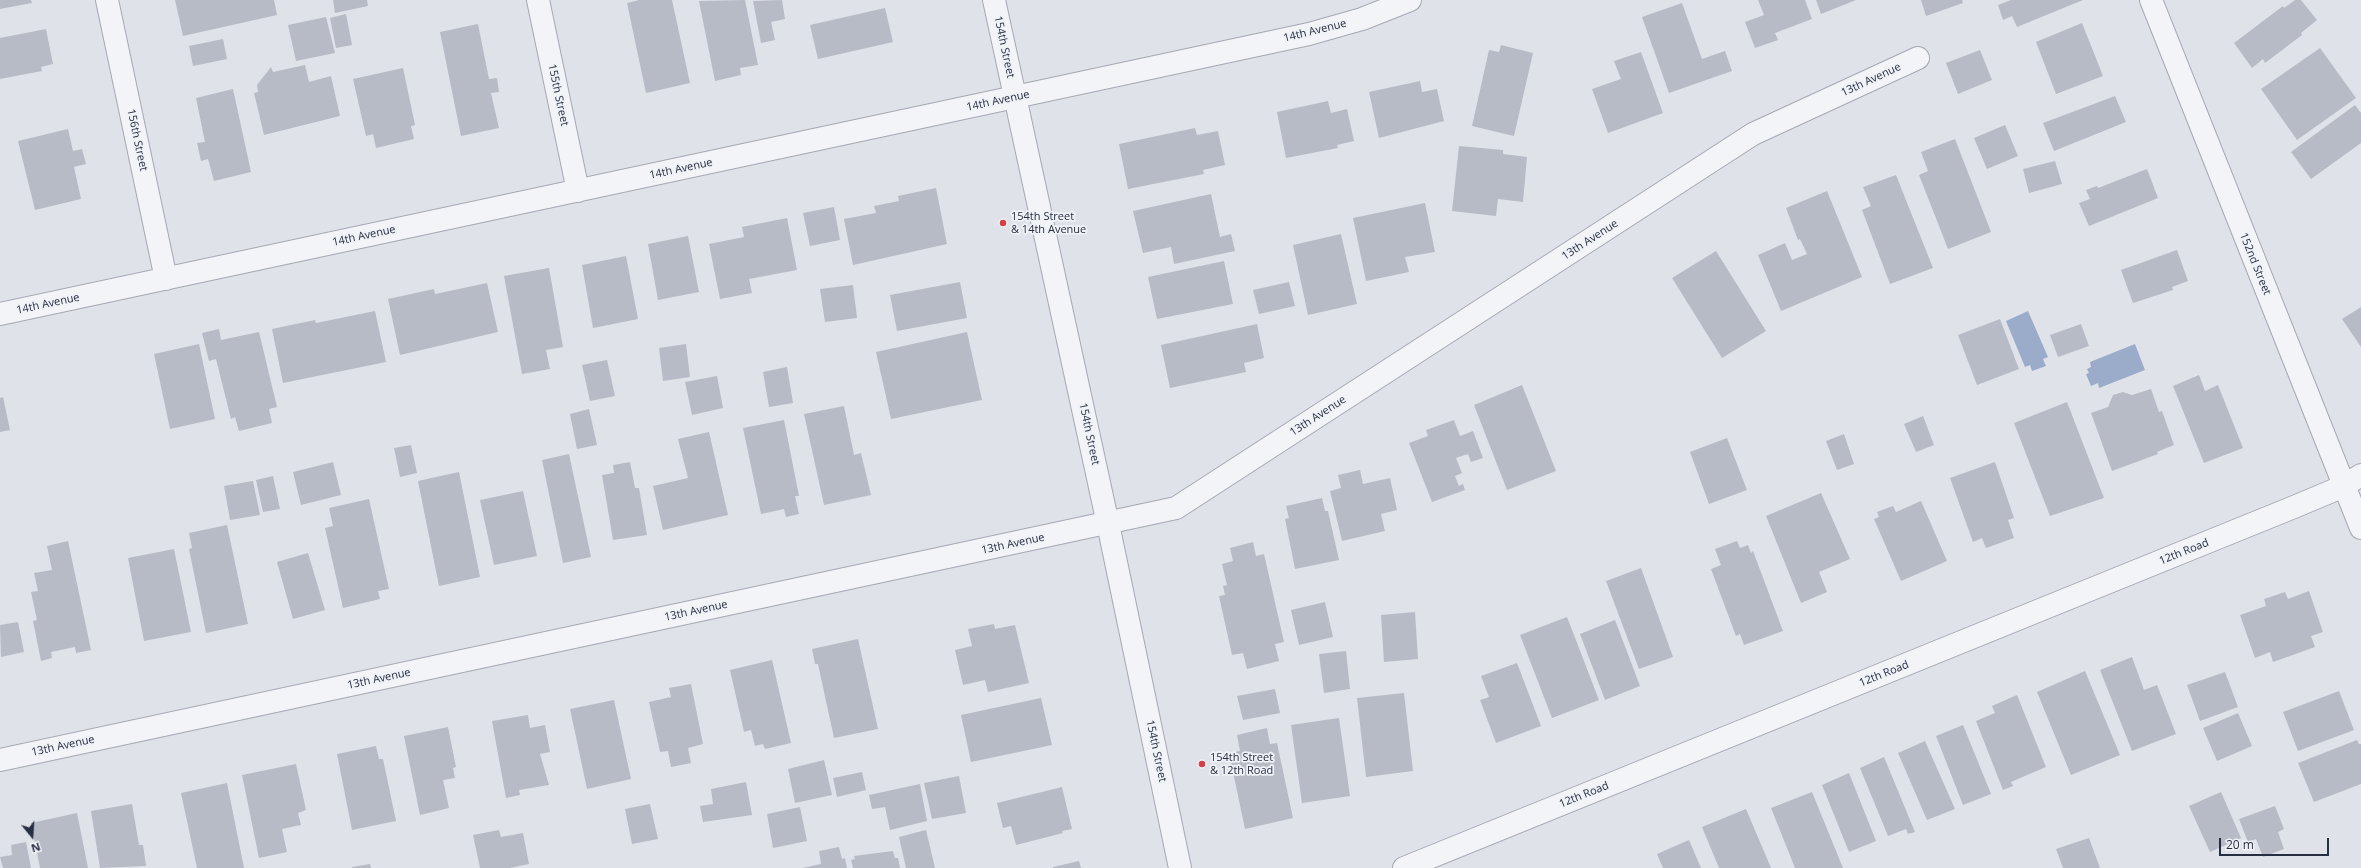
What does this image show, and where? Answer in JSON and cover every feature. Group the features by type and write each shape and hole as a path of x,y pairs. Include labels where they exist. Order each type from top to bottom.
{"street":[{"name":"156th Street","path":"107,0 166,279"},
{"name":"155th Street","path":"538,0 578,191"},
{"name":"154th Street","path":"994,0 1108,524 1180,868"},
{"name":"14th Avenue","path":"0,314 1309,34 1362,19 1410,0"},
{"name":"152nd Street","path":"2151,0 2353,480 2361,528"},
{"name":"13th Avenue","path":"0,760 1108,524 1176,508 1753,134 1918,58"},
{"name":"12th Road","path":"1404,868 2353,480"}],"water":[{"path":"2028,311 2048,357 2043,359 2046,366 2032,371 2030,365 2025,367 2006,321"},
{"path":"2135,344 2145,370 2099,388 2098,383 2091,386 2086,374 2089,373 2087,369 2091,367 2090,362"}],"building":[{"path":"0,0 31,0 32,3 0,9"},
{"path":"175,0 274,0 277,15 183,36"},
{"path":"333,0 367,0 368,6 335,13"},
{"path":"639,0 672,0 690,83 646,93 627,3"},
{"path":"745,0 758,65 740,68 741,75 715,81 699,1"},
{"path":"782,0 785,19 771,22 775,40 761,43 753,1"},
{"path":"1758,0 1805,0 1812,19 1775,33 1778,40 1755,48 1745,22 1764,15"},
{"path":"1816,0 1856,0 1821,14"},
{"path":"1921,0 1962,0 1963,3 1926,16"},
{"path":"2011,0 2083,0 2017,27 2012,16 2003,20 1998,5"},
{"path":"2295,0 2301,0 2317,20 2301,33 2302,35 2265,63 2263,59 2252,68 2234,43 2283,6 2284,8"},
{"path":"1682,3 1702,59 1725,51 1732,71 1669,93 1642,17"},
{"path":"885,8 893,42 818,59 810,25"},
{"path":"346,14 352,45 336,48 330,18"},
{"path":"326,17 335,53 296,61 288,25"},
{"path":"2082,23 2103,76 2056,94 2036,42"},
{"path":"478,24 489,79 497,78 499,92 491,93 499,128 461,136 440,32"},
{"path":"46,29 53,64 41,67 42,71 0,79 0,38"},
{"path":"223,39 227,59 193,66 189,46"},
{"path":"1501,45 1533,53 1514,136 1472,126 1489,50 1499,52"},
{"path":"2320,48 2356,98 2297,140 2261,89"},
{"path":"1980,50 1992,80 1958,94 1946,63"},
{"path":"1641,52 1663,113 1608,133 1592,89 1621,79 1614,61"},
{"path":"305,65 309,82 331,76 340,116 264,135 254,93 258,92 257,85 271,67 273,72"},
{"path":"403,68 415,125 411,126 414,139 376,148 373,134 366,136 353,79"},
{"path":"1420,81 1422,92 1437,89 1444,121 1379,138 1369,92"},
{"path":"233,89 251,172 214,181 208,159 201,161 197,143 205,142 196,98"},
{"path":"2115,96 2126,122 2054,151 2043,123"},
{"path":"1328,101 1331,113 1347,109 1354,141 1337,145 1338,148 1286,158 1277,112"},
{"path":"2355,105 2361,113 2361,143 2311,179 2291,152"},
{"path":"2005,125 2018,156 1987,169 1974,138"},
{"path":"1195,128 1197,135 1218,131 1225,165 1203,170 1204,174 1128,189 1119,144"},
{"path":"68,129 73,151 82,149 86,164 74,167 81,199 35,210 18,141"},
{"path":"1955,139 1991,232 1948,249 1919,175 1928,171 1921,152"},
{"path":"1459,146 1503,150 1503,154 1527,157 1523,202 1498,199 1496,216 1452,211"},
{"path":"2055,161 2062,184 2029,193 2023,169"},
{"path":"2147,169 2158,198 2089,226 2079,203 2090,199 2086,190 2097,186 2098,188"},
{"path":"1896,175 1933,268 1890,284 1862,210 1871,206 1863,187"},
{"path":"936,188 947,244 853,265 844,219 876,213 874,206 899,201 898,196"},
{"path":"1827,191 1862,277 1781,311 1758,255 1785,243 1792,260 1807,254 1800,239 1798,240 1786,208"},
{"path":"1211,194 1220,237 1231,234 1235,251 1174,264 1171,247 1143,253 1133,211"},
{"path":"1425,203 1435,252 1405,257 1409,272 1366,281 1353,218"},
{"path":"834,207 840,240 810,246 803,213"},
{"path":"787,218 797,270 749,279 752,293 720,299 709,244 744,237 742,227"},
{"path":"1341,234 1357,304 1308,315 1293,245"},
{"path":"688,236 699,292 658,300 648,244"},
{"path":"2177,250 2188,281 2172,287 2173,290 2133,303 2121,270"},
{"path":"1716,251 1766,331 1722,358 1672,278"},
{"path":"626,256 638,319 593,328 582,265"},
{"path":"1224,261 1233,304 1157,319 1148,277"},
{"path":"549,268 563,347 546,350 550,369 522,374 504,276"},
{"path":"960,282 967,318 897,331 890,295"},
{"path":"1289,282 1295,306 1259,314 1253,290"},
{"path":"487,283 498,332 400,355 388,299 434,289 435,294"},
{"path":"853,285 857,318 825,322 820,289"},
{"path":"2361,307 2361,347 2342,319"},
{"path":"375,311 386,362 283,383 272,329 315,320 316,323"},
{"path":"2000,319 2019,369 1977,385 1958,335"},
{"path":"1257,324 1264,358 1244,363 1246,372 1170,388 1161,345"},
{"path":"2081,324 2089,346 2058,357 2050,335"},
{"path":"219,329 221,340 259,332 277,407 269,409 272,423 239,431 235,417 231,419 216,359 209,361 202,333"},
{"path":"967,332 982,400 891,419 876,352"},
{"path":"199,344 215,419 170,429 154,354"},
{"path":"686,344 690,377 663,381 659,348"},
{"path":"607,360 615,396 590,401 582,365"},
{"path":"787,367 793,403 769,407 763,372"},
{"path":"2199,375 2205,391 2218,385 2243,448 2204,463 2173,386"},
{"path":"717,376 723,408 692,415 685,382"},
{"path":"1522,385 1556,471 1507,490 1474,405"},
{"path":"2151,389 2159,412 2162,411 2174,445 2157,452 2158,454 2112,471 2091,413 2108,407 2113,395 2123,392 2132,395"},
{"path":"3,397 10,430 0,432 0,398"},
{"path":"2067,402 2104,498 2050,516 2014,423"},
{"path":"844,406 854,455 861,453 871,495 824,505 804,414"},
{"path":"589,409 597,445 577,449 570,414"},
{"path":"1923,416 1934,445 1916,452 1904,424"},
{"path":"784,420 799,496 795,496 799,514 786,517 784,509 761,514 743,428"},
{"path":"1454,420 1460,436 1473,431 1483,458 1471,462 1468,454 1456,458 1462,473 1455,476 1459,486 1463,484 1465,490 1432,502 1409,443 1428,436 1426,430"},
{"path":"709,432 728,515 663,530 653,486 688,478 678,439"},
{"path":"1844,434 1854,464 1837,470 1826,441"},
{"path":"1727,438 1747,490 1709,504 1690,452"},
{"path":"411,445 417,473 400,477 394,448"},
{"path":"569,454 591,557 563,563 542,460"},
{"path":"333,462 341,495 301,505 293,472"},
{"path":"630,462 635,488 639,488 647,535 613,540 602,475 614,473 613,465"},
{"path":"1995,462 2014,518 2008,520 2014,538 1986,548 1982,538 1973,542 1950,478"},
{"path":"1360,470 1363,484 1390,478 1397,510 1381,514 1385,531 1342,541 1330,491 1341,488 1338,475"},
{"path":"459,472 480,577 439,586 418,481"},
{"path":"273,476 280,509 263,512 256,480"},
{"path":"253,481 260,515 230,520 224,486"},
{"path":"523,491 537,556 494,565 480,500"},
{"path":"1821,493 1850,559 1819,572 1827,592 1801,603 1766,516"},
{"path":"1322,498 1325,511 1328,511 1339,560 1295,569 1285,519 1289,518 1286,506"},
{"path":"369,499 389,589 378,591 380,599 343,608 325,528 333,526 329,508"},
{"path":"1921,501 1947,561 1901,581 1874,519 1879,517 1877,512 1893,506 1896,512"},
{"path":"227,525 248,624 206,633 189,549 192,548 189,533"},
{"path":"68,541 91,650 76,653 75,647 51,652 52,658 41,661 33,621 37,620 31,592 38,591 34,573 52,570 47,546"},
{"path":"1737,541 1740,548 1748,545 1751,553 1753,551 1783,631 1744,645 1740,634 1736,636 1711,569 1721,565 1715,549"},
{"path":"1253,542 1256,556 1264,554 1284,642 1275,644 1279,661 1247,669 1243,653 1232,655 1219,596 1225,595 1223,586 1227,585 1222,564 1233,561 1230,548"},
{"path":"174,549 191,632 144,641 128,558"},
{"path":"308,553 325,610 293,619 277,562"},
{"path":"1641,568 1673,657 1639,669 1606,581"},
{"path":"2309,591 2323,632 2311,636 2315,647 2273,662 2270,652 2255,658 2240,615 2266,606 2264,599 2285,592 2288,599"},
{"path":"1325,602 1333,637 1299,645 1291,610"},
{"path":"1415,612 1418,659 1384,662 1381,615"},
{"path":"1567,617 1599,700 1552,718 1520,635"},
{"path":"1615,620 1640,686 1605,700 1580,634"},
{"path":"18,622 24,652 1,657 0,625"},
{"path":"994,624 995,629 1015,625 1029,683 988,692 985,680 963,685 955,650 972,646 968,629"},
{"path":"858,639 878,729 834,738 818,664 815,664 812,649"},
{"path":"1346,651 1350,689 1324,693 1319,654"},
{"path":"2132,657 2144,690 2157,685 2176,734 2132,751 2100,670"},
{"path":"772,660 791,743 765,749 763,744 755,746 751,730 744,732 730,670"},
{"path":"1517,663 1541,726 1496,743 1480,700 1489,697 1481,676"},
{"path":"2085,671 2120,755 2071,775 2037,692"},
{"path":"2225,672 2238,707 2200,721 2187,685"},
{"path":"691,684 703,744 688,748 691,763 671,767 668,751 660,752 649,702 671,697 669,688"},
{"path":"1275,689 1280,713 1243,720 1237,696"},
{"path":"2339,691 2354,730 2298,751 2283,712"},
{"path":"1404,693 1413,771 1366,777 1357,698"},
{"path":"2017,695 2046,767 2011,782 2013,786 2003,790 1976,721 1995,713 1992,706"},
{"path":"1041,698 1052,745 971,762 961,715"},
{"path":"614,700 631,779 587,789 570,709"},
{"path":"2238,713 2252,746 2217,761 2203,728"},
{"path":"528,715 530,728 545,725 550,752 540,754 549,785 519,790 520,795 506,798 492,721"},
{"path":"1339,718 1350,796 1302,803 1291,725"},
{"path":"1963,725 1991,794 1963,805 1936,736"},
{"path":"448,727 456,767 453,768 455,778 443,780 449,808 420,815 404,736"},
{"path":"1267,728 1270,744 1277,743 1293,818 1245,829 1229,753 1240,751 1237,735"},
{"path":"2357,740 2359,744 2361,744 2361,784 2314,802 2298,763"},
{"path":"1925,741 1955,809 1927,820 1898,753"},
{"path":"376,746 379,759 383,759 396,821 352,830 337,754"},
{"path":"1884,757 1915,832 1908,834 1906,829 1888,836 1860,768"},
{"path":"824,760 832,795 795,803 788,769"},
{"path":"296,764 306,810 298,813 301,825 282,829 287,852 259,858 242,775"},
{"path":"862,772 866,790 837,797 833,778"},
{"path":"1849,773 1876,841 1849,852 1822,785"},
{"path":"959,776 966,813 932,819 924,783"},
{"path":"746,782 752,815 703,822 700,806 713,804 711,789"},
{"path":"227,783 244,868 197,868 181,793"},
{"path":"920,784 927,821 890,830 885,807 872,809 869,795"},
{"path":"1062,787 1072,829 1062,831 1063,833 1016,845 1011,826 1003,828 997,803"},
{"path":"1812,792 1843,868 1795,868 1771,808"},
{"path":"2221,792 2241,838 2210,852 2189,806"},
{"path":"132,804 139,845 143,845 146,866 100,868 91,811"},
{"path":"650,804 658,839 632,844 625,809"},
{"path":"2275,806 2284,829 2278,832 2284,849 2263,857 2256,839 2248,842 2239,819"},
{"path":"800,807 807,841 773,848 767,814"},
{"path":"1746,809 1771,868 1719,868 1702,827"},
{"path":"77,813 88,868 40,868 31,823"},
{"path":"499,830 501,837 523,833 529,864 510,868 480,868 473,835"},
{"path":"926,830 935,868 906,868 899,837"},
{"path":"2089,838 2100,868 2063,868 2056,849"},
{"path":"1689,840 1701,868 1663,868 1657,854"},
{"path":"26,842 31,868 3,868 0,857 12,855 11,845"},
{"path":"839,847 842,859 845,858 847,868 802,868 821,864 819,851"},
{"path":"893,851 895,858 898,858 900,868 853,868 851,860 855,859 854,856"},
{"path":"1079,861 1081,868 1053,868 1053,867"},
{"path":"370,864 371,868 352,868 352,867"}],"place":[{"name":"154th Street & 14th Avenue","path":"1003,223"},
{"name":"154th Street & 12th Road","path":"1202,764"}]}
